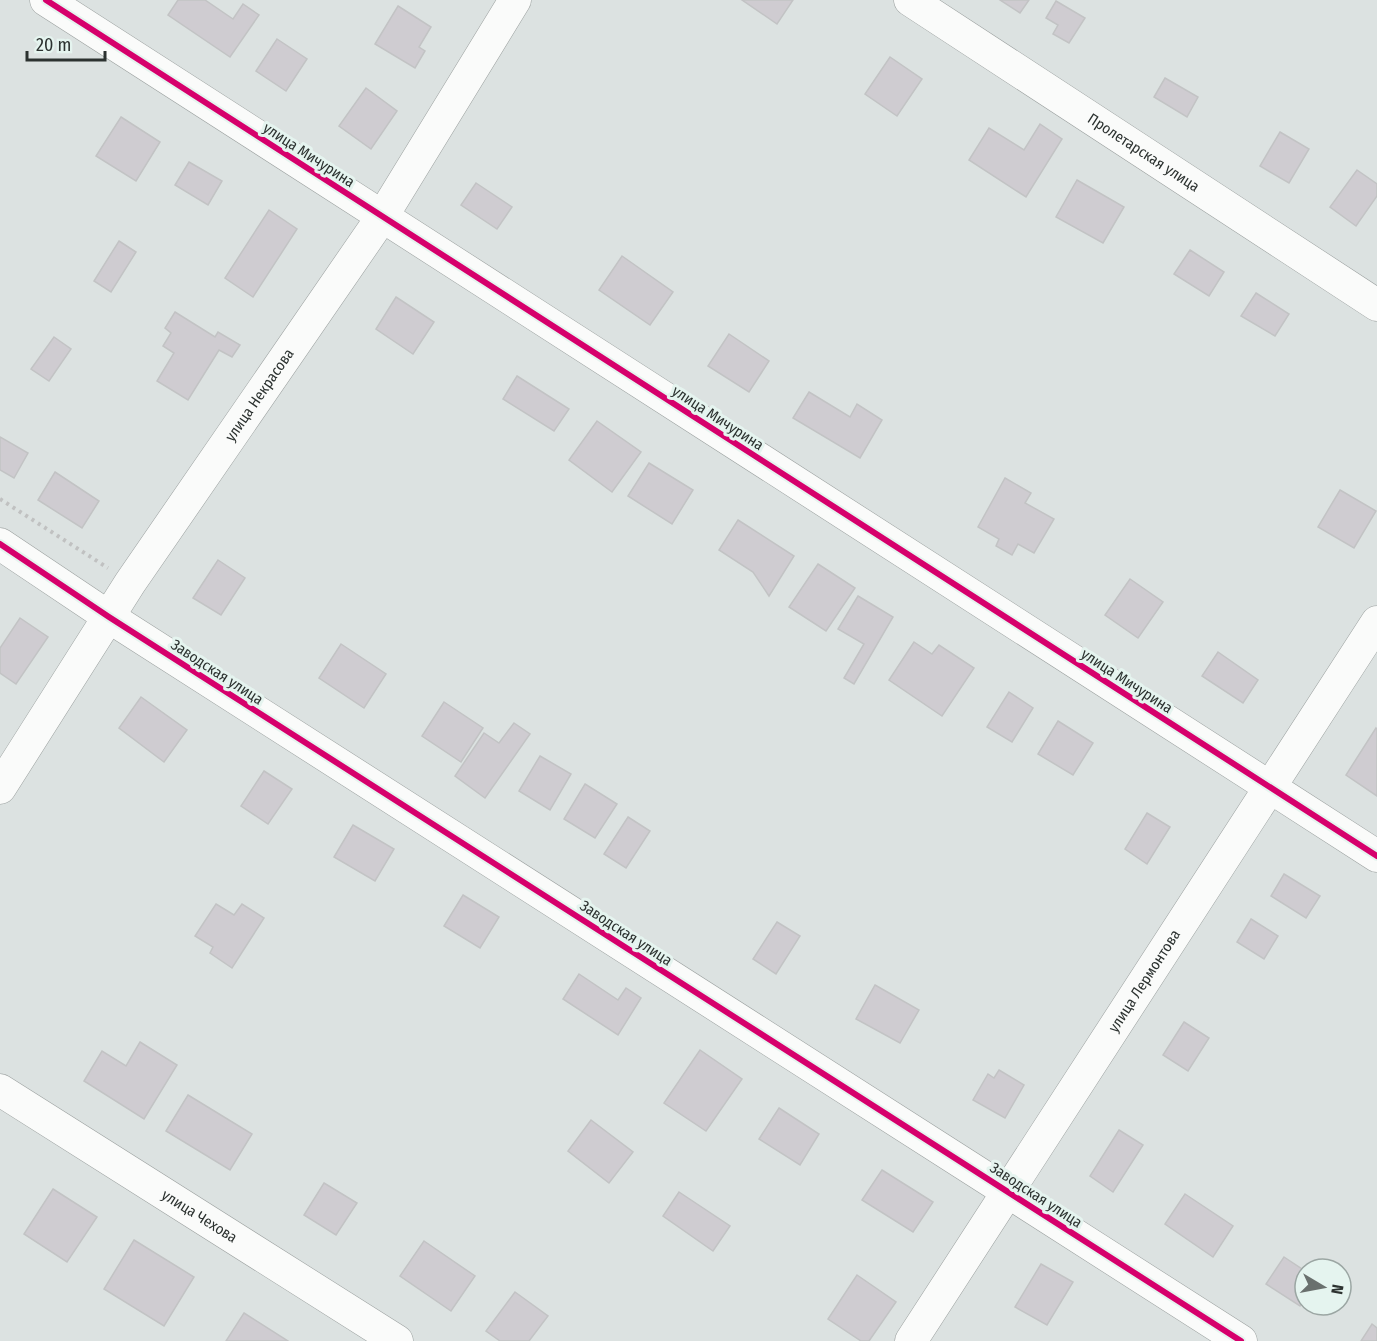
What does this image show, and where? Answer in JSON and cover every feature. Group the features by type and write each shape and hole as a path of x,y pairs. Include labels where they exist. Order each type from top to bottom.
{"street":[{"name":"улица Мичурина","path":"46,0 1377,856"},
{"name":"улица Некрасова","path":"0,788 130,583 382,217 515,0"},
{"name":"Пролетарская улица","path":"909,0 1377,305"},
{"name":"Заводская улица","path":"0,544 108,617 1241,1341"},
{"name":"улица Лермонтова","path":"911,1341 1272,788 1377,622"},
{"name":"улица Чехова","path":"0,1090 397,1341"}],"path":[{"path":"0,499 130,583"}],"building":[{"path":"178,0 205,0 233,19 243,4 259,15 230,57 168,15"},
{"path":"742,0 793,0 777,24"},
{"path":"1000,0 1029,0 1020,13"},
{"path":"1056,1 1085,18 1069,43 1053,34 1058,25 1046,18"},
{"path":"398,6 431,27 419,47 425,51 415,68 375,44"},
{"path":"277,39 307,59 286,91 256,71"},
{"path":"890,57 922,79 897,116 865,94"},
{"path":"1165,78 1198,97 1187,117 1154,97"},
{"path":"366,88 397,111 371,149 339,126"},
{"path":"121,117 160,142 136,181 96,156"},
{"path":"1040,124 1062,139 1026,197 969,160 989,128 1024,150"},
{"path":"1280,132 1309,149 1289,183 1260,166"},
{"path":"189,162 222,181 208,205 175,185"},
{"path":"1357,170 1377,184 1377,196 1356,226 1330,207"},
{"path":"1077,180 1124,207 1103,243 1056,217"},
{"path":"476,183 512,207 497,229 461,205"},
{"path":"269,210 297,229 253,297 225,278"},
{"path":"119,241 136,252 111,292 94,281"},
{"path":"1190,250 1224,272 1209,296 1174,274"},
{"path":"622,256 673,292 650,325 599,290"},
{"path":"1256,293 1289,314 1275,336 1241,316"},
{"path":"396,297 434,322 413,354 376,329"},
{"path":"175,312 215,337 218,332 240,345 232,357 219,350 188,400 157,381 174,353 163,346 171,333 165,328"},
{"path":"729,334 769,361 749,392 708,366"},
{"path":"54,337 71,349 49,381 31,369"},
{"path":"517,376 569,409 554,431 503,399"},
{"path":"809,392 850,417 857,404 882,420 860,458 793,418"},
{"path":"597,421 641,452 612,492 569,460"},
{"path":"0,437 28,453 14,478 0,470"},
{"path":"649,463 693,490 672,524 628,496"},
{"path":"55,472 99,501 82,528 38,500"},
{"path":"1005,478 1031,493 1025,503 1054,519 1034,553 1018,544 1012,555 996,546 999,539 978,527"},
{"path":"1340,490 1376,511 1354,548 1318,527"},
{"path":"738,520 794,556 769,596 753,572 719,550"},
{"path":"218,560 245,578 221,615 193,598"},
{"path":"818,564 855,588 826,631 789,607"},
{"path":"1130,579 1163,602 1138,638 1105,615"},
{"path":"858,596 893,617 854,684 844,678 864,644 838,629"},
{"path":"20,618 48,637 16,684 0,673 0,648"},
{"path":"914,642 932,654 939,645 974,668 942,716 889,680"},
{"path":"341,644 386,674 364,708 319,678"},
{"path":"1218,652 1258,680 1243,703 1202,676"},
{"path":"1009,692 1033,708 1012,742 987,727"},
{"path":"141,697 187,730 164,762 119,728"},
{"path":"444,702 483,728 461,762 422,736"},
{"path":"1058,721 1093,743 1073,775 1038,754"},
{"path":"514,723 530,734 485,798 455,776 484,733 499,743"},
{"path":"1377,729 1377,796 1346,775"},
{"path":"540,756 571,774 550,810 519,791"},
{"path":"264,771 292,789 268,824 241,806"},
{"path":"585,784 617,804 595,838 564,819"},
{"path":"1147,813 1170,827 1147,864 1125,849"},
{"path":"628,817 650,831 626,868 604,854"},
{"path":"353,825 394,849 375,881 334,857"},
{"path":"1284,874 1320,896 1306,918 1271,896"},
{"path":"463,895 499,917 480,948 444,926"},
{"path":"216,904 234,915 242,904 264,918 232,968 210,953 213,947 195,936"},
{"path":"1251,919 1278,936 1264,959 1237,942"},
{"path":"777,922 800,936 776,974 753,959"},
{"path":"579,974 618,1000 626,988 641,998 618,1035 563,999"},
{"path":"875,985 919,1010 900,1043 856,1019"},
{"path":"1184,1022 1209,1038 1188,1071 1163,1055"},
{"path":"140,1042 177,1065 144,1119 84,1081 102,1051 126,1066"},
{"path":"700,1050 742,1079 706,1131 664,1103"},
{"path":"999,1070 1024,1085 1005,1118 973,1100 988,1074 994,1078"},
{"path":"188,1095 252,1134 230,1170 166,1131"},
{"path":"779,1108 819,1134 800,1165 759,1139"},
{"path":"591,1120 633,1152 609,1183 568,1151"},
{"path":"1119,1130 1143,1145 1113,1192 1090,1176"},
{"path":"882,1170 933,1202 913,1232 862,1200"},
{"path":"324,1183 357,1203 336,1235 304,1215"},
{"path":"53,1189 97,1217 67,1262 24,1234"},
{"path":"679,1192 730,1226 713,1251 663,1216"},
{"path":"1185,1194 1233,1226 1213,1257 1165,1224"},
{"path":"134,1240 194,1277 164,1326 104,1289"},
{"path":"424,1241 475,1276 451,1311 400,1276"},
{"path":"1284,1257 1293,1263 1293,1301 1266,1284"},
{"path":"1041,1264 1073,1282 1047,1325 1015,1307"},
{"path":"857,1275 896,1302 869,1341 861,1341 828,1319"},
{"path":"515,1292 548,1316 529,1341 500,1341 486,1331"},
{"path":"244,1313 288,1341 226,1341"},
{"path":"1372,1324 1377,1328 1377,1341 1361,1341"}],"cycle path":[{"path":"46,0 1377,856"},
{"path":"0,544 109,617 1241,1341"}]}
